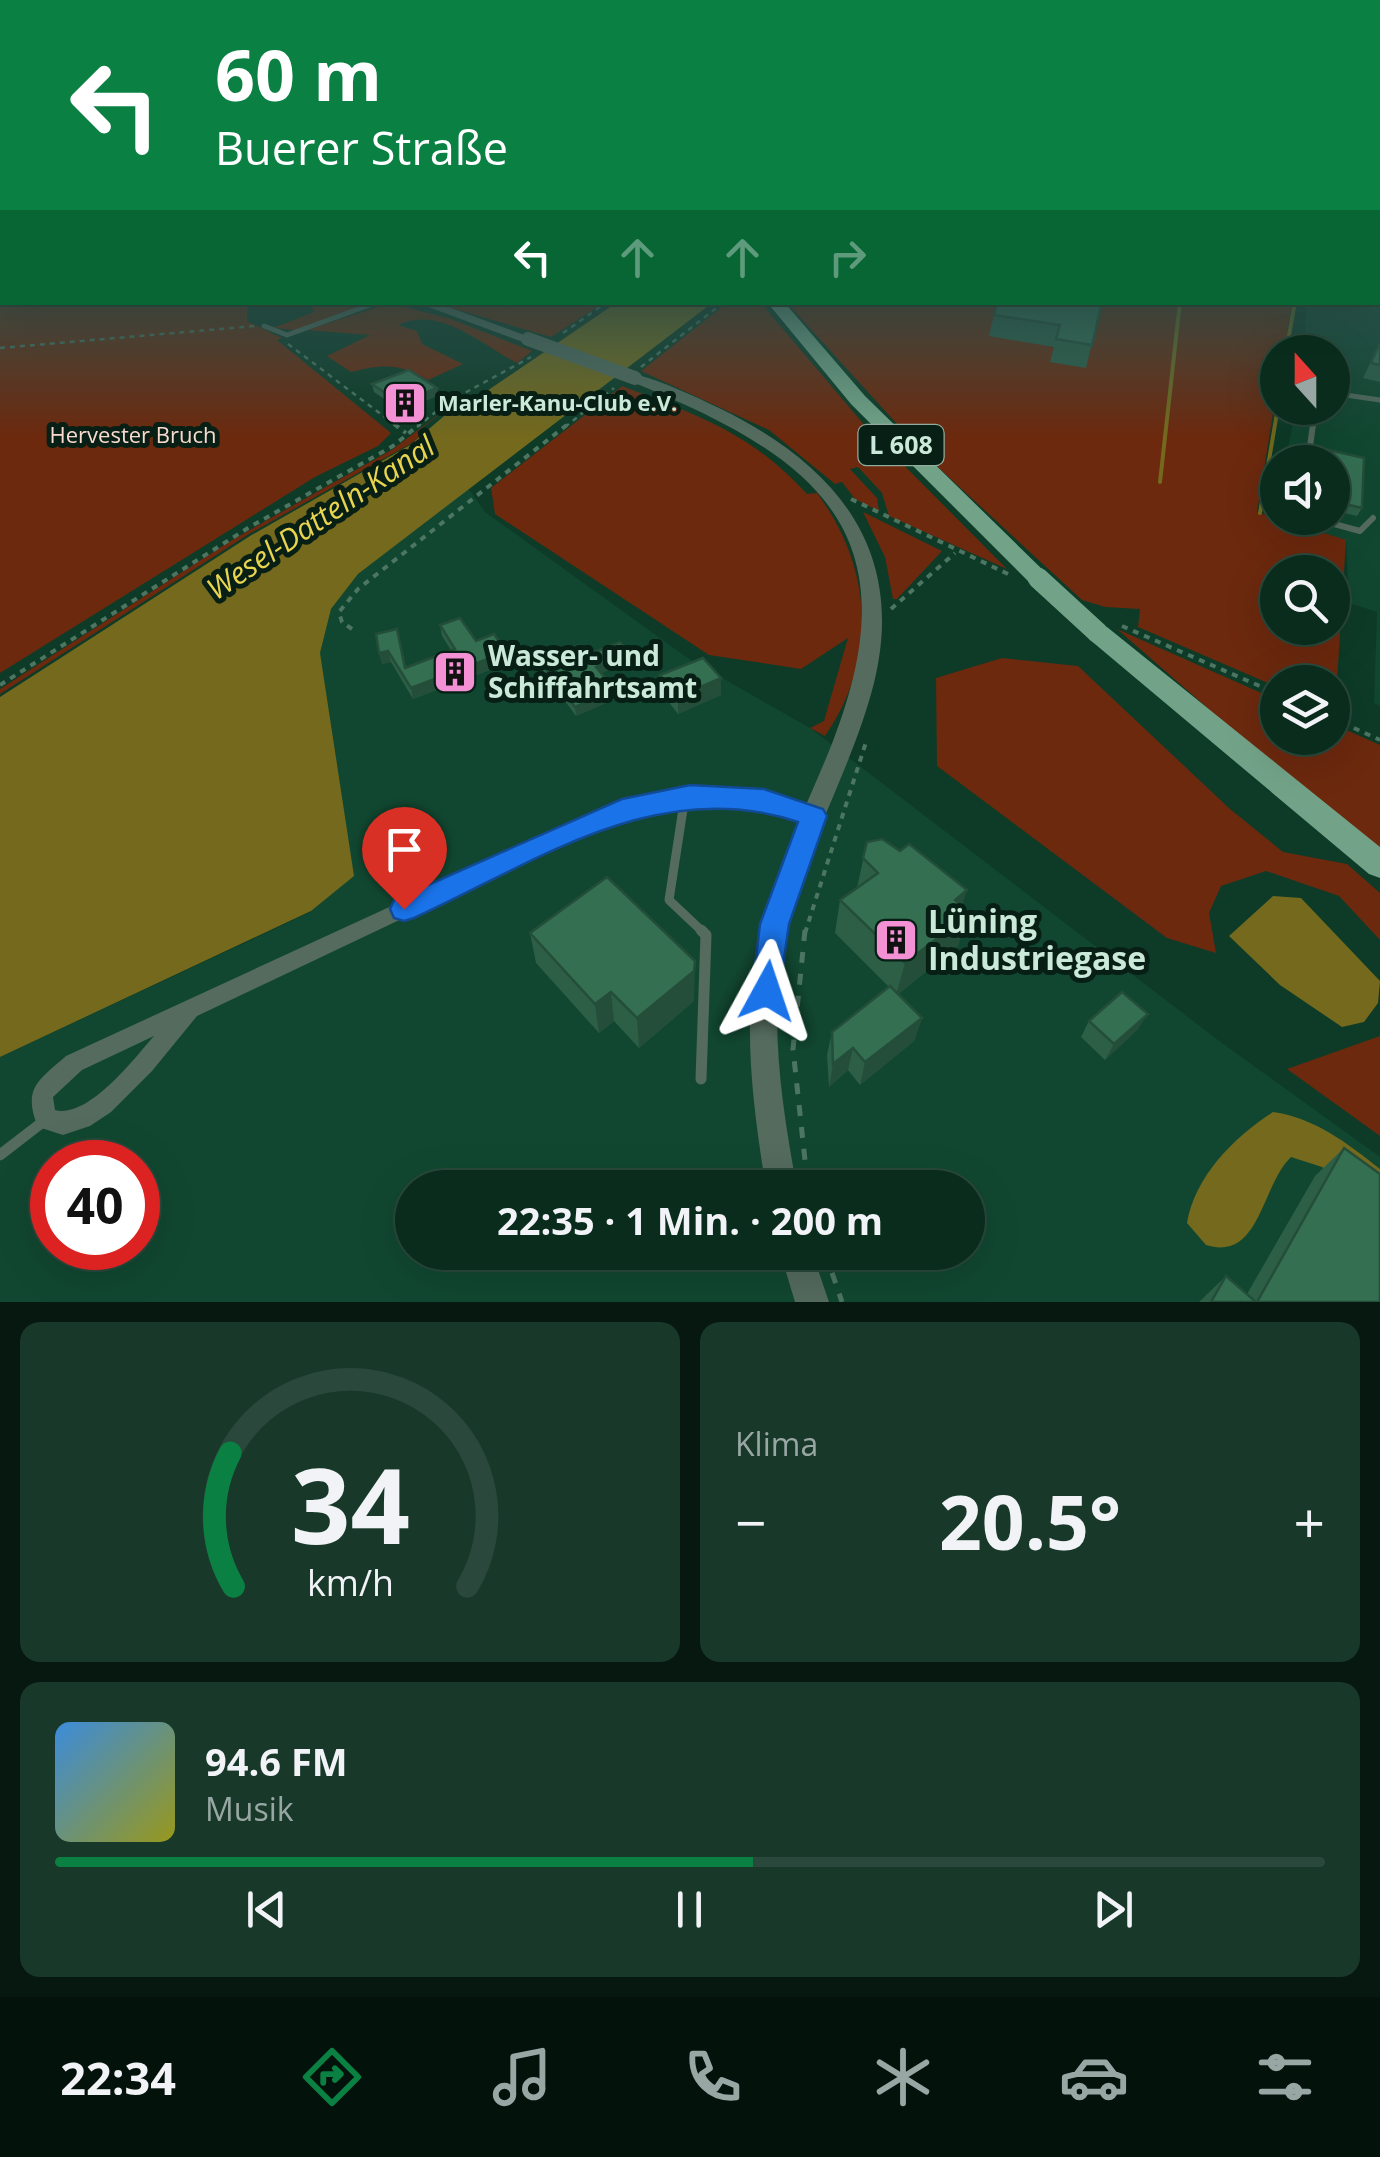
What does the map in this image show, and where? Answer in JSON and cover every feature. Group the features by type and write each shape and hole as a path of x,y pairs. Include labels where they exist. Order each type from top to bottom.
{"main road":[{"name":"L 608","path":"788,316 872,414 1038,578 1098,633 1380,865"}],"street":[{"path":"456,316 726,414 778,446 832,498 862,553 872,590 871,646 863,682 774,924 766,1066 780,1170"},
{"path":"190,1009 89,1118 64,1126 46,1119 41,1101 62,1070 190,1009 600,818 684,796 764,800 814,816"},
{"path":"802,1270 812,1302"}],"lane":[{"path":"264,326 287,335 340,316"},
{"path":"1350,396 1380,400"},
{"path":"1350,531 1360,531 1373,518"},
{"path":"684,796 669,900 706,935 701,1079"},
{"path":"0,1155 46,1119"}],"path":[{"path":"552,341 588,316"},
{"path":"352,629 342,622 340,612 358,589 707,316"},
{"path":"0,348 264,326"},
{"path":"287,335 290,348 406,433"},
{"path":"0,685 248,528 393,446 454,398 532,346"},
{"path":"864,517 852,499 956,552 892,610"},
{"path":"889,594 890,627"},
{"path":"1350,726 1380,740"},
{"path":"806,1170 794,1082 799,966 839,817 870,729"},
{"path":"831,1270 842,1302"}],"shaded area":[{"path":"1305,316 1380,316 1380,706 1374,703 1377,612 1350,603 1350,555 1347,555 1346,541 1328,535 1350,535 1350,445 1288,445 1293,425 1350,425 1350,335 1305,335"},
{"path":"468,488 485,512 689,659 810,728 1218,1040 1380,1157 1380,1302 0,1302 0,1057 311,912 320,653 331,609 358,574"}],"green space":[{"name":"Hervester Bruch","path":"0,316 247,316 247,321 282,338 277,340 391,433 378,446 315,477 0,673"},
{"path":"304,316 336,316 295,330 273,328"},
{"path":"351,316 439,316 532,351 517,363 444,323 413,320 398,325 417,331 422,344 463,364 428,380 409,370 391,367 351,372 327,356 370,335 307,330"},
{"path":"478,316 584,316 551,337"},
{"path":"711,316 772,316 866,427 1007,569 889,516 882,493 858,467 850,469 877,498 879,511 855,499 842,482 835,484 769,430 641,371"},
{"path":"799,316 1290,316 1287,335 1260,335 1260,425 1271,425 1268,445 1260,445 1260,535 1330,535 1346,540 1345,555 1260,555 1260,645 1339,645 1338,665 1260,665 1260,680 1138,627 1140,609 1105,607 1082,600 928,458"},
{"path":"622,386 743,440 807,494 817,493 835,521 858,582 861,644 854,676 825,736 810,728 824,721 848,638 801,669 709,655 495,514 491,488"},
{"path":"463,396 417,432 422,435 410,444 249,534 0,694 0,689 232,540 393,449"},
{"path":"863,512 942,551 897,599 893,599 885,557"},
{"path":"1117,629 1260,692 1260,754"},
{"path":"1002,658 1078,666 1230,809 1283,852 1347,864 1380,893 1380,940 1339,896 1266,871 1221,886 1209,913 1216,953 1167,938 937,766 936,678"},
{"path":"1350,732 1380,745 1380,850 1262,755 1350,755"},
{"path":"1380,1036 1380,1136 1287,1069"}],"water":[{"name":"Wesel-Datteln-Kanal","path":"597,316 695,316 358,574 331,609 320,653 354,876 311,911 0,1057 0,697 250,536 410,445 457,405 465,406"},
{"path":"1273,896 1301,898 1380,981 1378,1003 1364,1022 1342,1027 1280,985 1229,936"},
{"path":"1273,1112 1317,1126 1380,1169 1380,1206 1322,1167 1291,1157 1249,1232 1224,1247 1206,1245 1187,1223 1198,1189 1218,1159"}],"building":[{"path":"999,316 1099,316 1092,345 1056,339 1060,325"},
{"path":"1380,343 1380,365 1371,363"},
{"path":"409,370 437,388 400,403 372,384"},
{"path":"1350,455 1364,458 1362,508 1350,505"},
{"path":"460,618 476,641 494,634 506,652 411,688 388,651 379,653 376,634 397,629 405,668 455,649 440,625"},
{"path":"620,642 630,653 596,667 615,690 575,707 540,660 579,645 587,655"},
{"path":"703,658 721,678 678,697 660,675"},
{"path":"882,839 900,851 909,844 967,890 955,900 969,914 905,963 840,900 878,873 863,858 867,842"},
{"path":"607,877 695,961 694,971 637,1018 611,992 595,1004 530,933"},
{"path":"890,986 922,1018 865,1062 853,1048 833,1064 832,1032"},
{"path":"1122,992 1148,1014 1114,1044 1089,1021"},
{"path":"1344,1148 1380,1174 1380,1302 1257,1302"},
{"path":"1226,1276 1256,1302 1211,1302"}],"waterway":[{"path":"1160,482 1178,316"},
{"path":"1289,335 1293,316"},
{"path":"1272,445 1275,425"}],"place":[{"name":"Marler-Kanu-Club e.V.","path":"405,403"},
{"name":"Wasser- und Schiffahrtsamt","path":"455,672"},
{"name":"Lüning Industriegase","path":"896,940"}],"route":[{"path":"404,909 631,806 690,796 764,800 814,816 774,924 767,991"}]}
